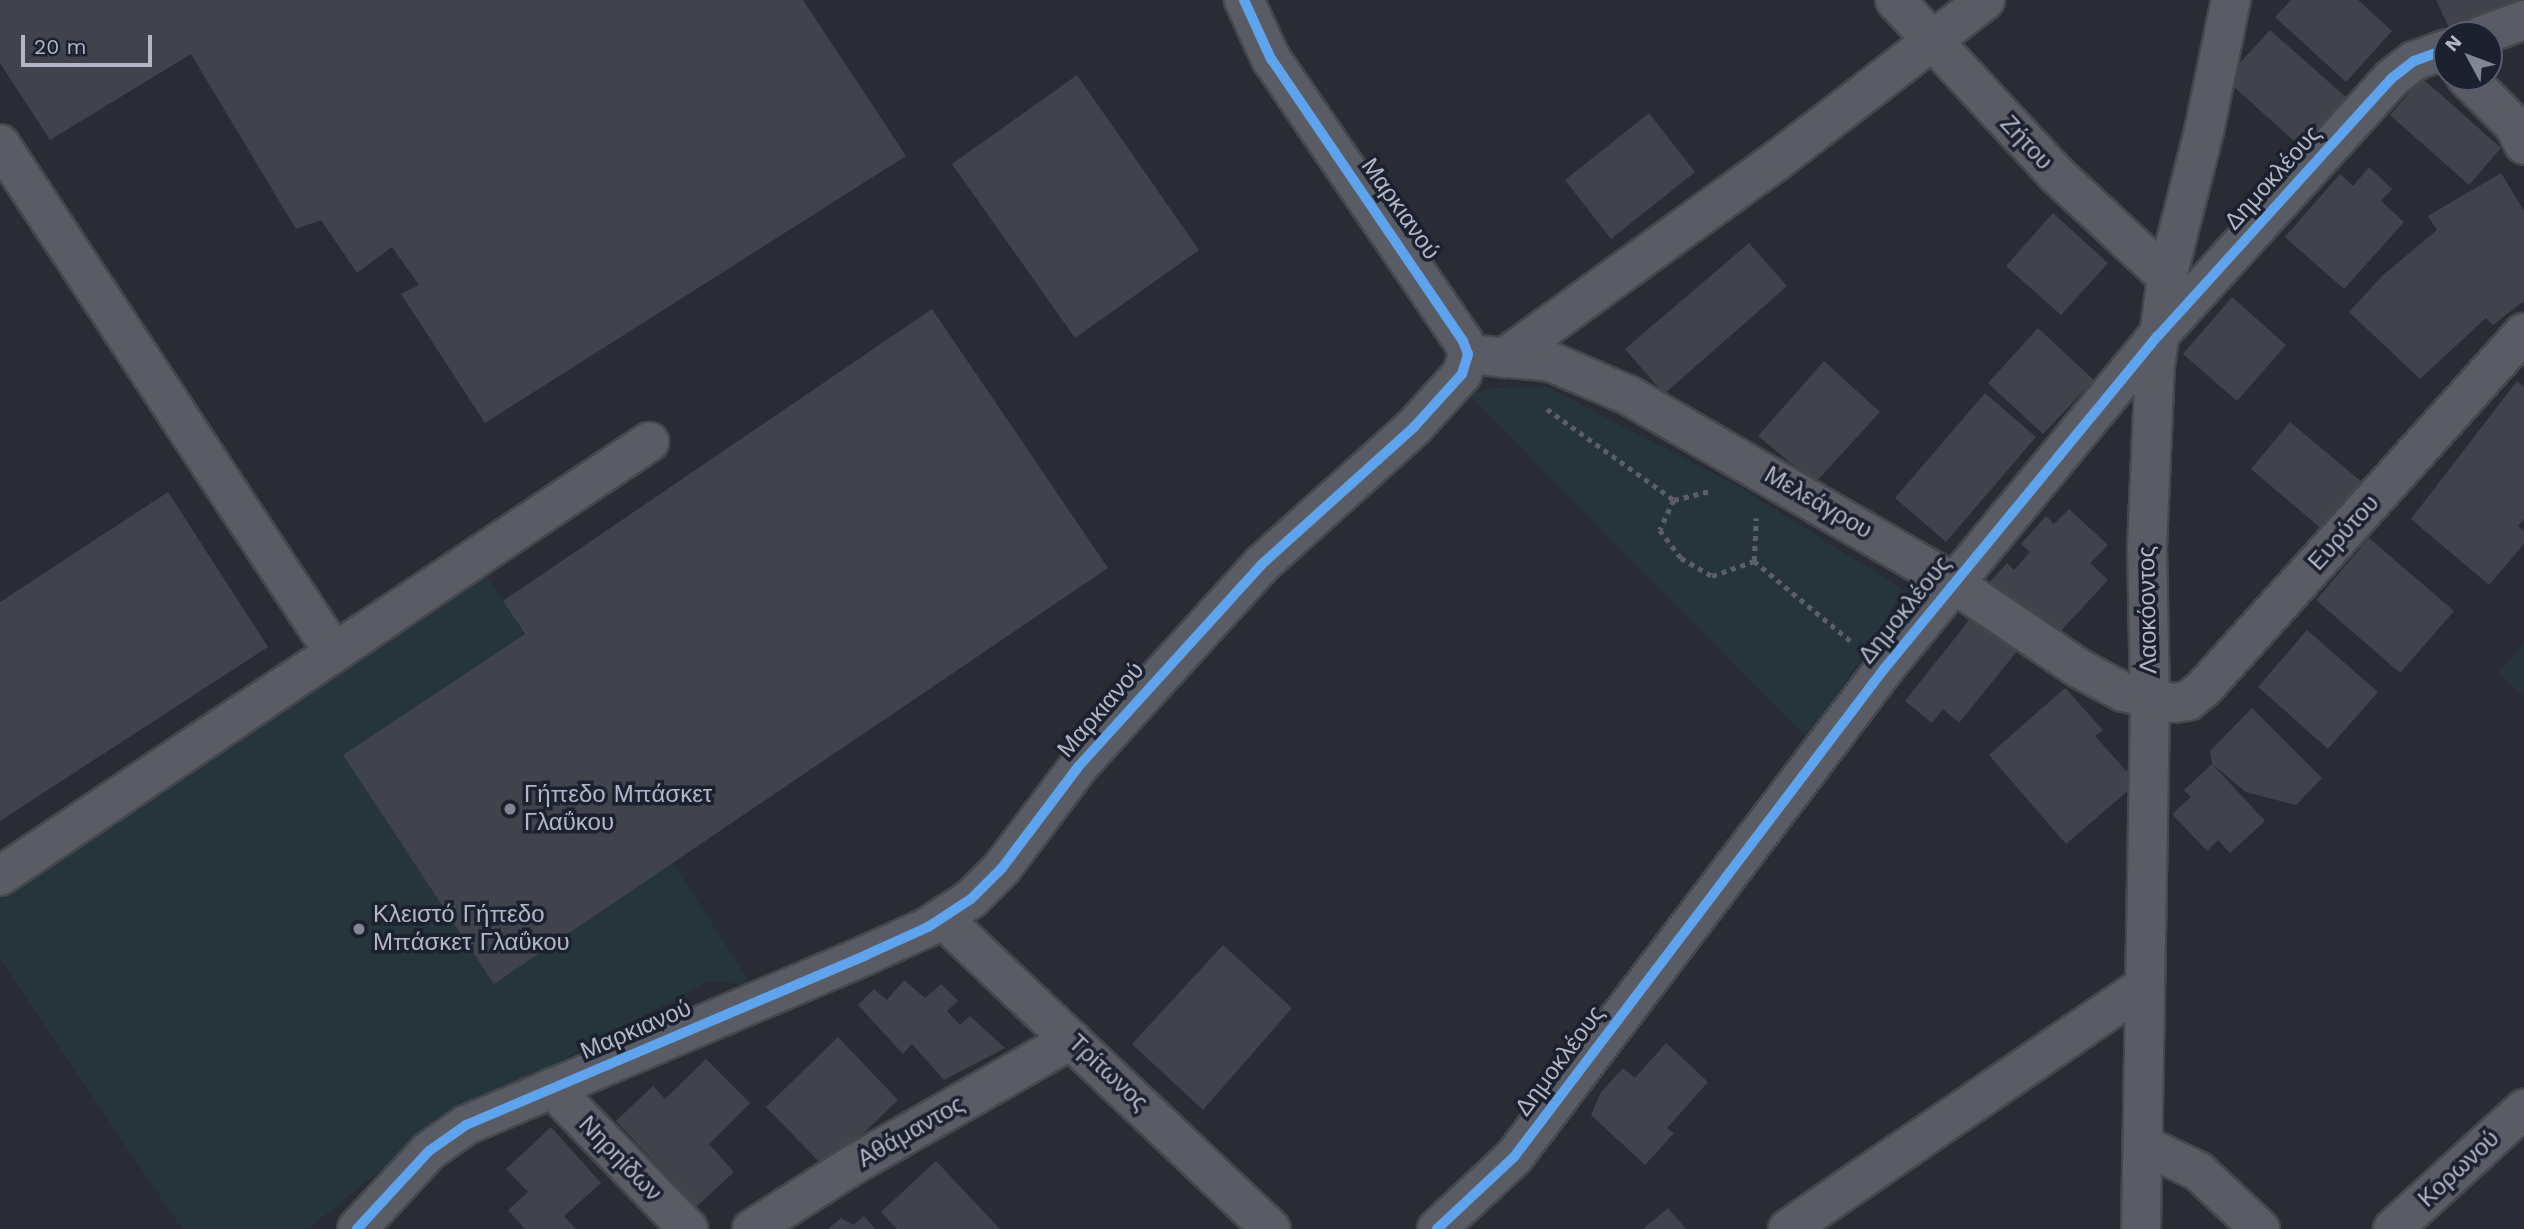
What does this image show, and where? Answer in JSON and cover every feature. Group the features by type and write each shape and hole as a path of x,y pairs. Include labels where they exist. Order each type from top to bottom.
{"street":[{"name":"Μαρκιανού","path":"357,1229 429,1151 466,1125 943,919 1002,868 1078,767 1262,564 1440,401 1462,374 1486,356 1437,300 1271,59 1244,0"},
{"name":"Ζήτου","path":"1895,0 2056,174 2167,277"},
{"path":"1486,356 1933,43 1985,0"},
{"name":"Λαοκόοντος","path":"2141,1229 2143,987 2150,701 2148,496 2158,336 2167,277 2204,131 2231,0"},
{"path":"2503,28 2524,20"},
{"name":"Δημοκλέους","path":"1437,1229 1514,1157 1884,669 2158,336 2392,78 2414,61 2433,59"},
{"path":"2482,91 2514,125 2524,145"},
{"path":"0,144 333,650"},
{"name":"Ευρύτου","path":"2150,701 2188,701 2204,688 2524,333"},
{"name":"Μελεάγρου","path":"1486,356 1551,362 1628,395 1953,583 2080,669 2150,701"},
{"path":"0,876 333,650 649,442"},
{"name":"Τρίτωνος","path":"943,919 1271,1229"},
{"path":"1788,1229 2143,987"},
{"name":"Αθάμαντος","path":"752,1229 856,1163 1072,1040"},
{"name":"Νηρηίδων","path":"552,1088 688,1229"},
{"name":"Κορωνού","path":"2393,1229 2524,1109"},
{"path":"2143,1145 2198,1171 2260,1229"}],"path":[{"path":"1538,402 1674,500"},
{"path":"1674,500 1721,488"},
{"path":"1674,500 1660,530 1681,558 1712,576 1754,561"},
{"path":"1754,511 1758,523 1754,561"},
{"path":"1754,561 1884,669"}],"shaded area":[{"path":"1547,387 1736,485 1905,591 1808,739 1469,395 1493,388"},
{"name":"Κλειστό Γήπεδο Μπάσκετ Γλαΰκου","path":"487,577 751,984 706,982 425,1134 308,1229 182,1229 0,959 0,898"},
{"path":"2524,643 2524,696 2499,673"}],"building":[{"path":"0,0 803,0 906,156 485,423 401,294 419,285 392,247 357,273 321,220 296,229 191,54 50,140 0,63"},
{"path":"2291,0 2358,0 2392,31 2346,82 2275,17"},
{"path":"2436,0 2522,0 2475,21 2446,21"},
{"path":"2270,30 2347,98 2302,148 2225,79"},
{"path":"1077,75 1199,250 1075,338 952,164"},
{"path":"2422,78 2433,88 2433,91 2437,91 2501,148 2469,185 2390,115"},
{"path":"1649,113 1695,172 1611,239 1565,180"},
{"path":"2369,167 2392,189 2381,201 2404,222 2344,289 2285,237 2340,174 2353,186"},
{"path":"2501,173 2524,211 2524,301 2493,325 2486,318 2420,379 2349,312 2382,276 2437,230 2428,216"},
{"path":"2053,213 2108,263 2061,315 2006,266"},
{"path":"1749,243 1787,286 1664,394 1625,349"},
{"path":"2232,297 2286,345 2237,401 2183,354"},
{"path":"932,309 1108,568 494,984 343,755 525,634 503,601"},
{"path":"2038,328 2094,380 2043,434 1988,383"},
{"path":"1824,361 1880,412 1815,483 1758,436"},
{"path":"2517,381 2524,387 2524,519 2518,526 2524,531 2524,544 2489,585 2411,519"},
{"path":"1985,393 2036,437 1946,542 1895,498"},
{"path":"2290,422 2363,483 2323,530 2251,469"},
{"path":"168,492 268,647 0,821 0,602"},
{"path":"2069,509 2108,545 2090,563 2108,580 2059,633 2042,617 2033,626 1988,584 2007,563 2014,570 2030,552 2021,544 2046,516 2054,524"},
{"path":"2369,538 2454,611 2400,673 2316,600"},
{"path":"1974,614 2018,650 1959,723 1943,709 1932,723 1905,701"},
{"path":"2307,630 2378,692 2328,749 2258,687"},
{"path":"2065,688 2103,730 2095,736 2137,783 2066,844 1989,755"},
{"path":"2252,708 2322,778 2296,805 2246,792 2212,764 2210,751"},
{"path":"2212,764 2265,821 2230,853 2218,840 2207,851 2172,814 2191,797 2184,790"},
{"path":"1223,945 1292,1008 1203,1110 1132,1044"},
{"path":"904,980 925,998 941,984 958,1001 947,1011 960,1025 970,1016 1005,1048 944,1080 912,1044 903,1054 858,1005 874,989 887,1000"},
{"path":"838,1037 898,1100 826,1169 766,1107"},
{"path":"1666,1043 1708,1082 1667,1128 1674,1133 1645,1165 1591,1115 1601,1092 1623,1068 1635,1078"},
{"path":"706,1059 750,1103 709,1144 734,1172 696,1207 616,1121 653,1086 665,1099"},
{"path":"551,1127 601,1183 564,1216 576,1229 525,1229 508,1210 528,1192 506,1169"},
{"path":"936,1161 1000,1229 897,1229 881,1212"},
{"path":"1668,1208 1686,1229 1643,1229"},
{"path":"864,1216 875,1229 828,1229 841,1218 853,1225"}],"cycle path":[{"path":"357,1229 429,1151 466,1125 866,955 928,927 971,899 1002,868 1078,767 1262,564 1414,427 1462,374 1468,354 1463,341 1271,59 1244,0"},
{"path":"1437,1229 1514,1157 1884,669 2158,336 2392,78 2414,61 2433,54"}],"place":[{"name":"Γήπεδο Μπάσκετ Γλαΰκου","path":"510,809"},
{"name":"Κλειστό Γήπεδο Μπάσκετ Γλαΰκου","path":"359,929"}]}
